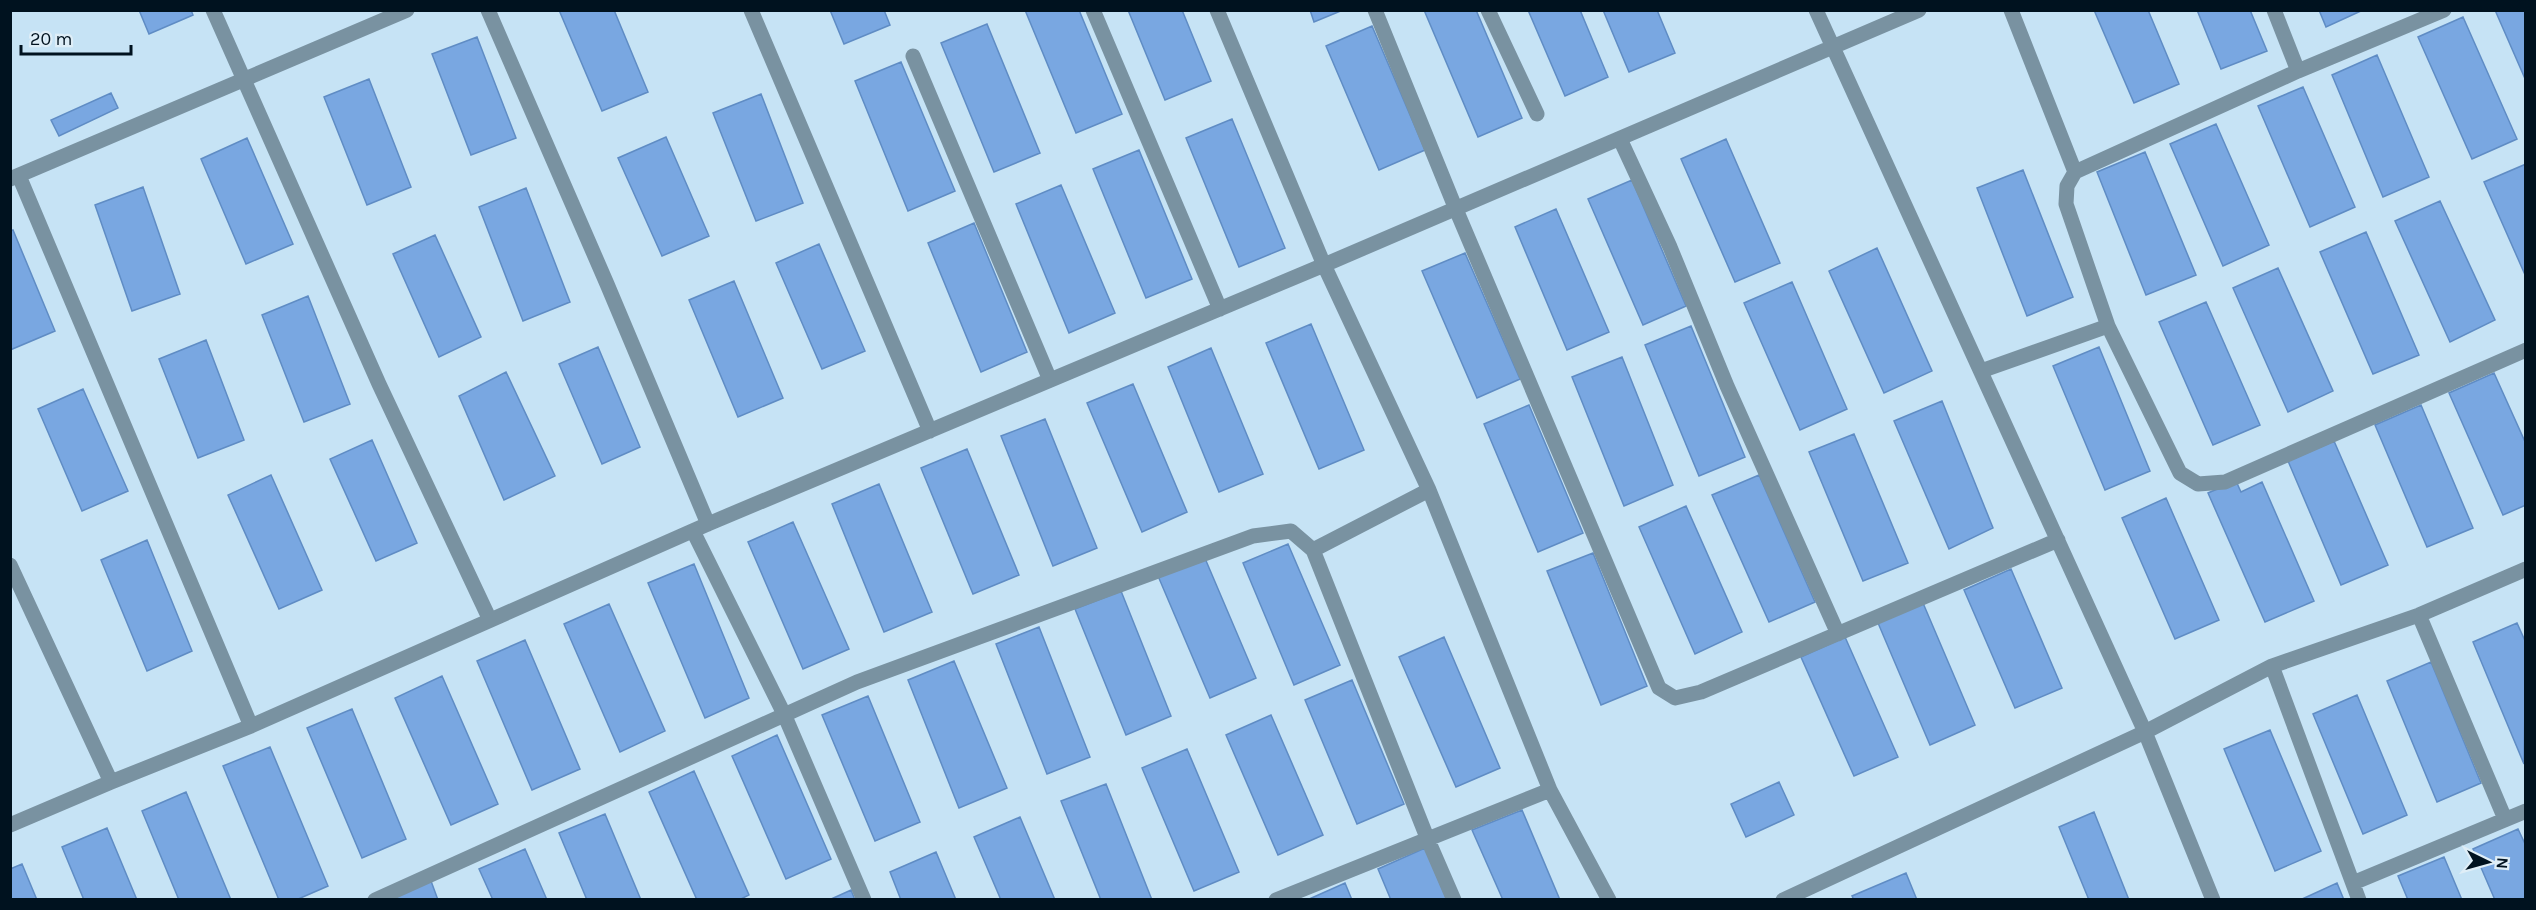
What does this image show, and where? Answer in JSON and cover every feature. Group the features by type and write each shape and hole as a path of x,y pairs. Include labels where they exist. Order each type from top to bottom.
{"lane":[{"path":"213,10 379,384 490,620"},
{"path":"251,726 15,178 407,10"},
{"path":"489,10 608,284 708,524"},
{"path":"752,10 930,431"},
{"path":"1093,10 1220,309"},
{"path":"1217,10 1324,265 1429,490 1550,790 1609,900"},
{"path":"1375,10 1455,207 1659,688 1675,698 1701,692 2058,540"},
{"path":"1488,10 1537,114"},
{"path":"1816,10 2145,732 2213,900"},
{"path":"10,825 251,726 708,524 1324,265 1919,10"},
{"path":"2011,10 2075,172"},
{"path":"2274,10 2298,71"},
{"path":"2444,10 2298,71 2075,172 2067,186 2066,204 2108,326 2180,473 2198,484 2225,482 2526,350"},
{"path":"913,56 1050,380"},
{"path":"1620,139 1670,247 1727,386 1838,634"},
{"path":"1981,371 2108,326"},
{"path":"1313,550 1429,490"},
{"path":"693,531 784,714 864,900"},
{"path":"375,900 857,682 1253,536 1291,531 1313,550 1454,900"},
{"path":"10,565 111,782"},
{"path":"1784,900 2145,732 2272,666 2419,615 2526,569"},
{"path":"2419,615 2505,819"},
{"path":"2272,666 2359,900"},
{"path":"1276,900 1550,790"},
{"path":"2353,883 2526,811"}],"building":[{"path":"139,10 191,10 193,15 149,34"},
{"path":"559,10 614,10 648,92 602,111"},
{"path":"830,10 884,10 890,25 844,44"},
{"path":"1025,10 1079,10 1122,114 1076,133"},
{"path":"1128,10 1182,10 1211,81 1165,100"},
{"path":"1310,10 1343,10 1314,22"},
{"path":"1424,10 1476,10 1522,118 1478,137"},
{"path":"1528,10 1580,10 1608,77 1565,96"},
{"path":"1603,10 1657,10 1675,53 1629,72"},
{"path":"2094,10 2148,10 2179,84 2134,103"},
{"path":"2197,10 2250,10 2267,51 2221,69"},
{"path":"2319,10 2363,10 2326,27"},
{"path":"2495,10 2526,10 2526,81"},
{"path":"2463,17 2517,139 2472,159 2418,37"},
{"path":"987,24 1040,153 994,172 941,43"},
{"path":"1372,26 1425,150 1379,170 1326,46"},
{"path":"477,37 516,138 471,155 432,54"},
{"path":"2377,55 2429,177 2383,197 2332,75"},
{"path":"901,62 955,191 908,211 855,81"},
{"path":"369,79 411,187 367,205 324,97"},
{"path":"2303,87 2355,207 2310,227 2258,106"},
{"path":"111,93 118,108 59,136 51,120"},
{"path":"761,94 803,203 756,221 713,113"},
{"path":"1232,119 1285,248 1239,267 1186,138"},
{"path":"2216,124 2269,245 2223,266 2170,144"},
{"path":"666,137 709,236 662,256 618,158"},
{"path":"247,138 293,244 246,264 201,159"},
{"path":"1726,139 1780,263 1735,282 1681,159"},
{"path":"1139,150 1192,279 1146,298 1093,169"},
{"path":"2145,152 2196,275 2146,295 2097,172"},
{"path":"2526,164 2526,277 2484,182"},
{"path":"2023,170 2073,297 2027,316 1977,188"},
{"path":"1632,180 1686,306 1643,325 1588,199"},
{"path":"1061,185 1115,313 1069,333 1016,204"},
{"path":"143,187 180,294 132,311 95,205"},
{"path":"526,188 570,302 523,321 479,207"},
{"path":"2440,201 2495,320 2450,342 2395,221"},
{"path":"1556,209 1609,332 1567,350 1515,227"},
{"path":"974,223 1027,352 981,372 928,243"},
{"path":"13,230 55,331 10,350 10,231"},
{"path":"2366,232 2419,355 2373,374 2320,252"},
{"path":"435,235 481,337 439,357 393,254"},
{"path":"819,244 865,351 822,369 776,263"},
{"path":"1877,248 1932,371 1884,393 1829,271"},
{"path":"1465,253 1520,379 1477,398 1422,271"},
{"path":"2278,268 2333,391 2288,412 2233,288"},
{"path":"734,281 783,398 738,417 689,300"},
{"path":"1792,282 1847,409 1800,430 1744,303"},
{"path":"308,296 350,404 304,422 262,315"},
{"path":"2206,302 2260,425 2213,445 2159,322"},
{"path":"1311,324 1364,450 1319,469 1266,343"},
{"path":"1691,326 1745,457 1699,476 1645,345"},
{"path":"206,340 244,440 198,458 159,359"},
{"path":"598,347 640,447 602,464 559,364"},
{"path":"2099,347 2150,471 2105,490 2053,366"},
{"path":"1211,348 1263,474 1219,492 1168,367"},
{"path":"1622,357 1673,485 1624,506 1572,377"},
{"path":"506,372 555,476 504,500 459,396"},
{"path":"2494,373 2526,444 2526,505 2503,515 2449,393"},
{"path":"1133,384 1187,512 1142,532 1087,403"},
{"path":"83,389 128,491 82,511 38,409"},
{"path":"1942,401 1993,528 1949,549 1894,421"},
{"path":"1529,405 1583,533 1538,552 1484,424"},
{"path":"2421,405 2473,528 2427,547 2375,425"},
{"path":"1045,419 1097,548 1053,566 1001,436"},
{"path":"1854,434 1908,563 1863,581 1809,452"},
{"path":"372,440 417,543 376,561 330,459"},
{"path":"2334,441 2388,565 2341,585 2288,461"},
{"path":"967,449 1019,575 973,594 921,468"},
{"path":"271,475 322,590 279,609 228,495"},
{"path":"1759,475 1815,602 1769,622 1712,495"},
{"path":"2236,481 2241,492 2262,482 2314,601 2265,622 2208,493"},
{"path":"879,484 932,612 884,632 832,504"},
{"path":"2166,498 2219,620 2175,639 2122,518"},
{"path":"1686,506 1742,632 1695,654 1639,527"},
{"path":"793,522 849,649 803,669 748,542"},
{"path":"147,540 192,651 147,671 101,560"},
{"path":"1288,544 1340,665 1294,685 1243,563"},
{"path":"1593,553 1647,686 1601,705 1547,571"},
{"path":"1204,556 1256,678 1210,698 1158,576"},
{"path":"694,564 749,698 705,718 648,583"},
{"path":"2011,569 2062,688 2015,708 1964,590"},
{"path":"1121,591 1171,716 1126,735 1075,609"},
{"path":"1923,603 1975,725 1930,745 1878,623"},
{"path":"609,604 665,731 620,752 564,624"},
{"path":"2517,623 2526,643 2524,764 2473,642"},
{"path":"1039,627 1090,757 1047,774 996,644"},
{"path":"1444,637 1500,768 1456,787 1399,657"},
{"path":"1845,637 1898,757 1854,776 1801,657"},
{"path":"525,640 580,769 532,790 477,661"},
{"path":"954,661 1007,788 959,808 908,680"},
{"path":"2431,662 2481,783 2437,802 2387,681"},
{"path":"442,676 498,804 451,825 395,698"},
{"path":"1352,680 1404,804 1357,824 1305,700"},
{"path":"2357,695 2407,815 2363,834 2313,714"},
{"path":"868,696 920,822 875,841 822,715"},
{"path":"352,709 406,839 362,858 307,728"},
{"path":"1271,715 1323,835 1278,855 1226,735"},
{"path":"2270,730 2321,851 2275,871 2224,749"},
{"path":"777,735 831,859 786,879 732,756"},
{"path":"270,747 328,886 296,900 279,900 223,766"},
{"path":"1187,749 1239,872 1194,891 1142,768"},
{"path":"694,771 749,895 739,900 697,900 649,792"},
{"path":"1779,782 1794,815 1746,837 1731,804"},
{"path":"1106,784 1152,900 1101,900 1061,801"},
{"path":"186,792 231,900 179,900 142,811"},
{"path":"1522,810 1560,900 1503,900 1472,830"},
{"path":"2094,812 2129,900 2089,900 2059,827"},
{"path":"605,814 641,900 587,900 559,833"},
{"path":"1020,817 1055,900 1001,900 974,837"},
{"path":"107,828 137,900 84,900 62,847"},
{"path":"2518,829 2526,846 2526,900 2495,900 2473,849"},
{"path":"1425,848 1447,900 1391,900 1378,869"},
{"path":"525,849 547,900 493,900 479,869"},
{"path":"936,852 956,900 901,900 890,872"},
{"path":"2444,857 2462,900 2408,900 2398,876"},
{"path":"22,864 37,900 10,900 10,869"},
{"path":"1906,873 1917,900 1854,900 1852,896"},
{"path":"431,881 438,900 388,900"},
{"path":"1345,883 1352,900 1307,900"},
{"path":"2337,883 2344,900 2300,900"},
{"path":"851,890 855,900 829,900"}]}
